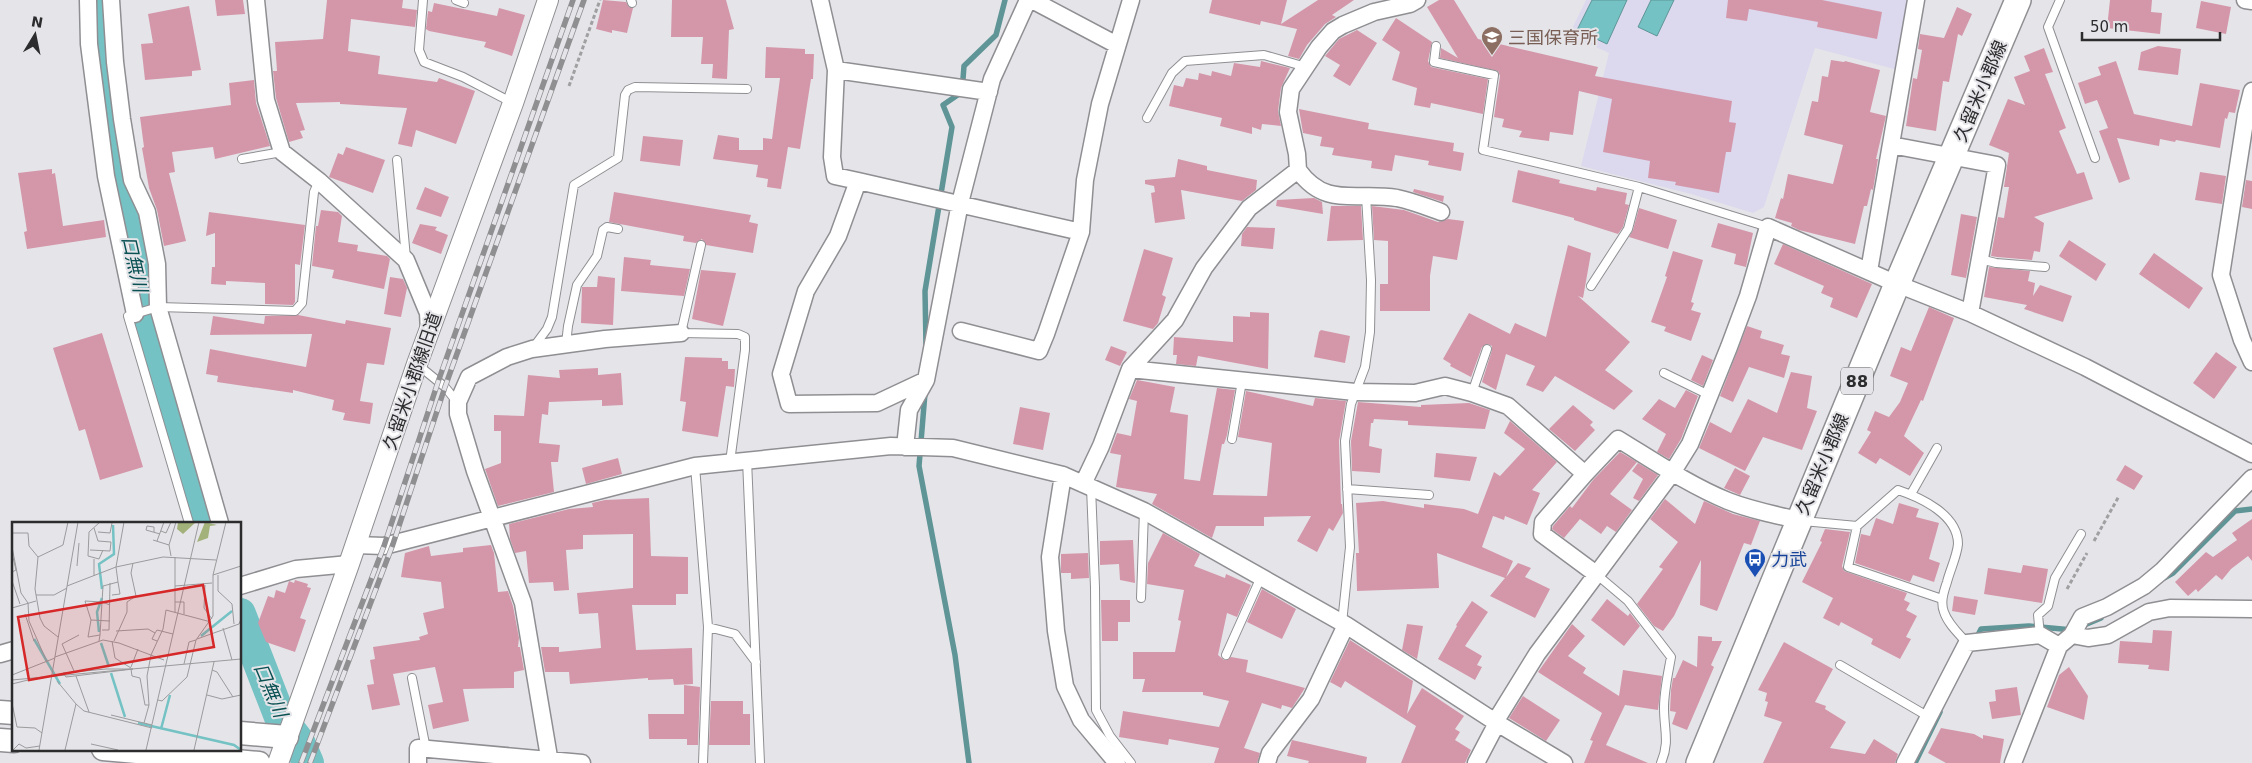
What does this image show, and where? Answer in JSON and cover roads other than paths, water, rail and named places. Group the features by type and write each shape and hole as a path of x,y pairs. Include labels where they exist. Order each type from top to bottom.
{"main road":[{"name":"久留米小郡線","path":"1699,763 1798,520 2018,0"},
{"path":"241,732 287,737"},
{"path":"114,750 259,763"}],"street":[{"path":"88,0 89,44 106,176 135,314"},
{"path":"111,0 115,62 122,119 132,180 146,212 157,264 158,307 220,522"},
{"path":"256,0 266,100 282,152 319,181 406,260 428,313 429,333"},
{"name":"久留米小郡線旧道","path":"278,763 417,364 513,103 548,0"},
{"path":"820,0 836,70 832,157 834,176 940,201 960,203 1081,232"},
{"path":"905,447 909,410 926,380 960,203 992,79 1028,0"},
{"path":"1032,0 1118,45"},
{"path":"961,331 1039,351 1081,232 1085,180 1098,113 1131,0"},
{"path":"1417,0 1410,4 1374,12 1333,31 1291,90 1288,112 1297,154 1298,170 1308,183 1323,193 1349,197 1397,198 1441,212"},
{"path":"1868,270 1892,145 1916,0"},
{"path":"2245,0 2252,1"},
{"path":"836,70 989,92"},
{"path":"2252,91 2246,115 2221,275 2242,340 2252,362"},
{"path":"1892,145 1997,165 1970,313"},
{"path":"1087,485 1130,369 1175,320 1204,268 1248,208 1298,170"},
{"path":"858,181 838,236 806,291 782,374 789,404 877,403 926,380"},
{"path":"1476,763 1496,722 1537,654 1672,473 1690,444 1748,296 1768,227 1897,284 1970,313 2085,367 2252,454"},
{"path":"550,761 523,603 492,520 458,414 458,402 469,377 507,357 532,349 605,339 681,333"},
{"path":"1130,369 1355,392 1414,393 1445,386 1508,406 1586,474"},
{"path":"1596,574 1542,534 1543,522 1618,438 1672,473 1728,501 1755,510 1798,520"},
{"path":"241,582 492,520 695,466 891,446 953,448 1063,475 1144,511 1344,624 1496,722 1564,763"},
{"path":"1063,475 1050,557 1056,631 1066,686 1081,720 1117,763"},
{"path":"2013,763 2059,646 2072,635 2082,617 2107,608 2144,586 2162,571 2252,478"},
{"path":"2072,635 2088,638 2108,634 2149,612 2170,608 2252,609"},
{"path":"1267,763 1270,753 1311,699 1344,624"},
{"path":"1905,763 1967,643 2040,635 2059,646"},
{"path":"422,756 582,763"}],"lane":[{"path":"423,0 419,50 424,62 463,77 513,103"},
{"path":"456,0 464,2"},
{"path":"2060,0 2048,27 2095,158"},
{"path":"1436,46 1434,62 1494,75 1482,150 1639,187 1768,227"},
{"path":"1147,118 1172,73 1185,61 1264,55 1306,67"},
{"path":"532,349 547,329 552,317 574,185 618,158 625,95 628,90 634,87 747,89"},
{"path":"242,159 282,152"},
{"path":"397,160 396,172 406,237 406,260"},
{"path":"189,522 128,316 158,307 295,311 302,303 314,192 319,181"},
{"path":"1591,286 1628,229 1639,187"},
{"path":"1344,624 1350,547 1345,442 1350,404 1365,367 1370,332 1371,280 1366,196"},
{"path":"566,344 577,285 597,256 602,230 607,227 618,228"},
{"path":"701,246 681,333 738,334 745,338 730,462"},
{"path":"1980,259 1996,263 2045,267"},
{"path":"1472,393 1487,349"},
{"path":"417,364 445,387 458,402"},
{"path":"1664,373 1710,395"},
{"path":"1232,439 1242,381"},
{"path":"1911,494 1937,448"},
{"path":"747,460 760,763"},
{"path":"695,466 708,627 703,763"},
{"path":"1087,485 1096,710 1110,736 1131,763"},
{"path":"1347,489 1430,495"},
{"path":"1942,599 1848,567 1857,526 1898,490 1911,494 1942,514 1954,527 1958,544 1942,599 1944,612 1953,627 1967,643"},
{"path":"1142,598 1144,511"},
{"path":"1798,520 1857,526"},
{"path":"2040,635 2038,615 2048,606 2055,578 2081,534"},
{"path":"1596,574 1628,601 1671,657 1664,709 1667,750 1661,763"},
{"path":"1226,655 1261,577"},
{"path":"708,627 735,634 756,662"},
{"path":"1840,665 1928,717"},
{"path":"412,678 422,756"}],"water":[{"path":"1592,0 1627,0 1607,44 1577,30"},
{"path":"1651,0 1674,0 1657,36 1638,27"}],"waterway":[{"name":"口無川","path":"95,0 95,22 118,193 148,322 204,522"},
{"path":"926,346 925,291 952,127 943,105 962,92 964,66 996,35 1005,0"},
{"path":"925,393 919,466 955,655 969,763"},
{"path":"2164,578 2173,573 2235,511 2252,509"},
{"name":"口無川","path":"241,617 280,717 299,742 308,763"},
{"path":"2082,626 2101,618"},
{"path":"1976,639 1981,629 2029,626 2073,630"},
{"path":"1915,763 1940,712"}],"railway":[{"path":"301,763 384,546 438,382 573,0"},
{"path":"310,763 393,544 445,387 584,0"}],"place":[{"name":"三国保育所","path":"1492,56"},
{"name":"力武","path":"1755,578"}]}
